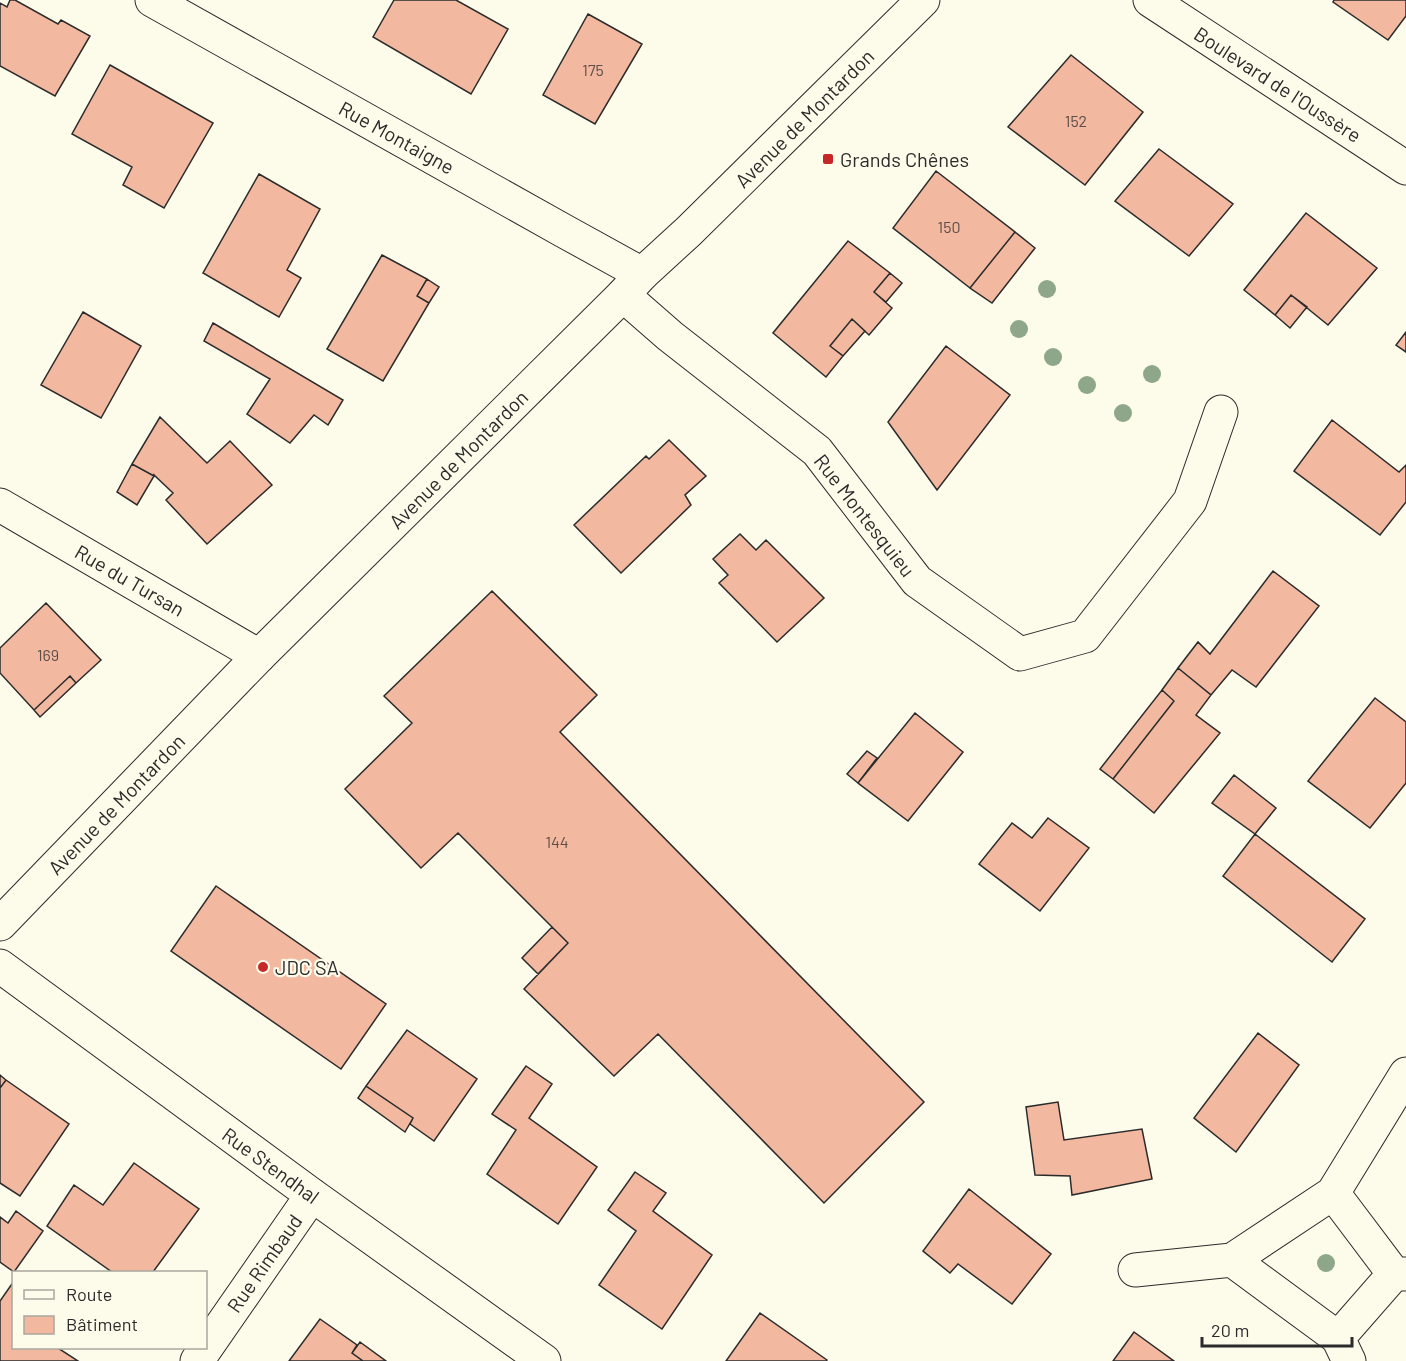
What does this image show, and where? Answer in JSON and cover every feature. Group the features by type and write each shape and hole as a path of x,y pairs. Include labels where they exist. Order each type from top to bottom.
{"street":[{"name":"Rue Montaigne","path":"152,0 564,231 633,284"},
{"name":"Avenue de Montardon","path":"0,924 260,656 922,0"},
{"name":"Boulevard de l'Oussère","path":"1150,0 1406,168"},
{"name":"Rue Montesquieu","path":"633,284 670,336 817,451 917,581 1020,654 1085,636 1190,501 1221,412"},
{"name":"Rue du Tursan","path":"0,505 260,656"},
{"name":"Rue Stendhal","path":"0,966 543,1361"},
{"path":"1136,1270 1232,1260 1333,1193 1406,1074"},
{"path":"1232,1260 1343,1349 1400,1274 1333,1193"},
{"name":"Rue Rimbaud","path":"207,1347 312,1195"}],"building":[{"path":"10,0 15,0 58,24 61,20 90,36 55,96 0,66 0,3 7,7"},
{"path":"394,0 456,0 508,29 471,94 373,37"},
{"path":"1334,0 1406,0 1406,16 1388,40 1333,2"},
{"path":"588,14 642,44 595,124 543,95"},
{"path":"1071,55 1143,112 1085,185 1008,127"},
{"path":"110,65 213,123 164,208 123,185 132,167 72,134"},
{"path":"1159,149 1233,204 1189,256 1115,201"},
{"path":"936,171 1015,232 970,288 893,228"},
{"path":"259,174 320,209 287,270 301,278 279,317 203,273"},
{"path":"1306,213 1377,268 1328,325 1291,295 1275,315 1244,290"},
{"path":"1015,232 1035,248 992,303 970,288"},
{"path":"848,241 890,273 874,292 892,308 869,335 852,319 830,346 843,356 826,377 773,333"},
{"path":"382,255 427,279 417,296 429,303 383,381 327,349"},
{"path":"890,273 902,283 886,302 874,292"},
{"path":"427,279 439,287 429,303 417,296"},
{"path":"1291,295 1307,307 1290,328 1275,315"},
{"path":"83,312 141,346 101,418 41,385"},
{"path":"852,319 865,331 843,356 830,346"},
{"path":"213,323 343,400 328,425 314,415 290,443 247,414 270,379 204,341"},
{"path":"1406,332 1406,352 1396,345"},
{"path":"946,346 1010,395 937,490 888,422"},
{"path":"160,417 207,463 230,441 272,485 207,544 166,500 173,493 154,475 132,464"},
{"path":"1332,420 1399,472 1406,465 1406,502 1380,535 1294,471"},
{"path":"669,440 706,476 685,495 691,505 621,573 574,525 646,456 649,459"},
{"path":"132,464 154,476 137,505 117,492"},
{"path":"740,534 756,550 766,540 824,598 777,642 719,583 728,575 713,559"},
{"path":"1273,571 1319,606 1256,687 1232,670 1211,695 1178,668 1198,642 1210,654"},
{"path":"492,591 597,695 560,732 924,1102 824,1203 658,1034 614,1076 524,989 568,943 458,833 421,868 345,789 412,723 384,696"},
{"path":"46,603 101,660 76,683 70,676 34,710 0,673 0,648"},
{"path":"1178,668 1211,695 1196,715 1220,733 1154,813 1113,779 1174,701 1162,690"},
{"path":"70,676 76,683 40,717 34,710"},
{"path":"1162,690 1174,701 1113,779 1100,769"},
{"path":"1375,698 1406,722 1406,783 1370,828 1308,781"},
{"path":"915,713 963,752 908,821 858,783"},
{"path":"867,751 877,758 858,783 847,774"},
{"path":"1234,775 1276,808 1255,834 1212,803"},
{"path":"1048,818 1089,848 1040,911 979,864 1012,823 1032,838"},
{"path":"1255,834 1365,919 1332,962 1223,876"},
{"path":"216,886 386,1004 341,1069 171,951"},
{"path":"552,927 568,943 538,974 522,958"},
{"path":"407,1030 477,1079 434,1141 410,1124 413,1118 366,1086"},
{"path":"1258,1033 1299,1065 1236,1152 1194,1118"},
{"path":"526,1066 552,1084 529,1118 597,1167 558,1224 487,1174 516,1130 492,1114"},
{"path":"0,1075 6,1080 0,1088"},
{"path":"6,1080 69,1124 20,1196 0,1183 0,1088"},
{"path":"366,1086 413,1118 405,1132 358,1098"},
{"path":"1058,1102 1064,1140 1142,1129 1152,1179 1072,1195 1070,1176 1035,1175 1026,1107"},
{"path":"134,1163 199,1209 154,1271 111,1271 47,1226 74,1185 103,1205"},
{"path":"635,1172 666,1193 653,1211 712,1255 662,1329 599,1285 636,1231 608,1210"},
{"path":"969,1189 1051,1254 1012,1304 958,1264 950,1273 923,1251"},
{"path":"16,1211 43,1231 15,1271 0,1262 0,1217 8,1223"},
{"path":"12,1284 12,1349 60,1349 78,1361 0,1361 0,1301"},
{"path":"760,1313 827,1360 726,1361"},
{"path":"320,1319 357,1345 352,1353 363,1361 289,1361"},
{"path":"1134,1332 1174,1361 1113,1361"},
{"path":"360,1342 386,1361 363,1361 352,1353"}],"place":[{"name":"Grands Chênes","path":"828,159"},
{"name":"JDC SA","path":"263,967"}]}
